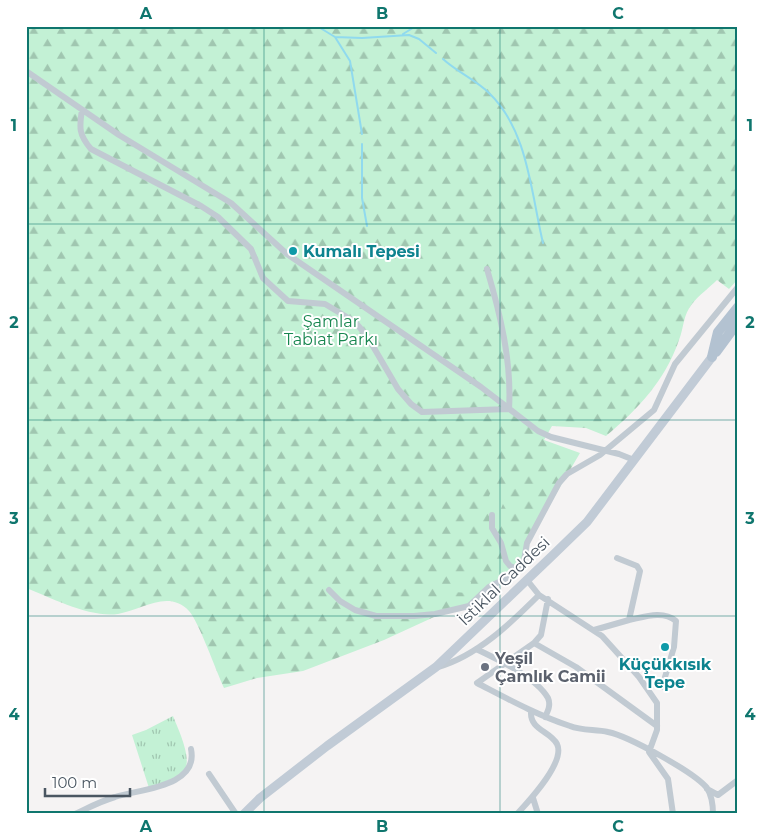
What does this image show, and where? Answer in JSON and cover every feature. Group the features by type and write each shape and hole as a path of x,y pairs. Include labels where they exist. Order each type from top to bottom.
{"main road":[{"path":"712,357 718,332 738,307"},
{"name":"İstiklal Caddesi","path":"244,814 260,798 327,746 436,667 587,522 738,322"}],"street":[{"path":"26,71 82,110 231,203 287,254 481,387 538,431 551,437 605,450 634,460"},
{"path":"82,110 79,127 81,137 90,149 201,206 218,218 251,249 264,278 288,301 325,304 355,322 367,336 398,389 411,404 422,412 509,409"},
{"path":"487,269 507,364 510,390 509,409"},
{"path":"329,590 340,601 355,610 376,616 394,618 435,614 469,606 490,587 511,576 524,560 530,537 558,483 567,474 595,458 654,410 675,364 738,287"},
{"path":"492,515 492,528 501,543 506,561 510,566 518,569"},
{"path":"616,558 637,566 640,571 629,620"},
{"path":"527,580 540,595 602,636 639,677 657,703 657,726 650,752 668,779 673,814"},
{"path":"436,667 452,663 476,649 540,595"},
{"path":"548,600 540,635 534,643 477,683 531,712 574,728 608,732 629,738 650,752 693,775 707,789 718,795 738,780"},
{"path":"594,630 629,620 658,615 670,616 676,621 674,647 662,687"},
{"path":"534,643 576,667 657,726"},
{"path":"476,649 508,663 531,682 548,699 549,707 545,717"},
{"path":"517,814 533,798 550,772 558,746 533,723 531,712"},
{"path":"75,814 114,797 165,785 189,769 193,758 191,749"},
{"path":"209,774 236,814"},
{"path":"707,789 712,800 713,814"},
{"path":"533,798 538,814"}],"green space":[{"name":"Şamlar Tabiat Parkı","path":"26,26 738,26 738,279 729,289 717,280 689,308 673,355 658,381 639,405 606,436 586,428 552,426 544,440 580,453 527,543 524,560 469,606 434,617 384,640 303,671 257,678 224,688 193,616 181,605 164,601 118,614 95,613 71,606 26,588"},
{"path":"493,486 508,491 499,514 484,509"},
{"path":"452,581 471,582 470,593 452,592"},
{"path":"173,716 186,754 186,768 175,778 149,788 132,735"}],"waterway":[{"path":"317,26 335,37 362,38 409,35 419,39 436,53"},
{"path":"403,34 416,26"},
{"path":"335,37 350,61 362,134"},
{"path":"443,59 489,93 502,108 512,125 526,163 543,243"},
{"path":"362,144 362,198 367,226"}],"place":[{"name":"Kumalı Tepesi","path":"293,251"},
{"name":"Küçükkısık Tepe","path":"665,647"},
{"name":"Yeşil Çamlık Camii","path":"485,667"}]}
